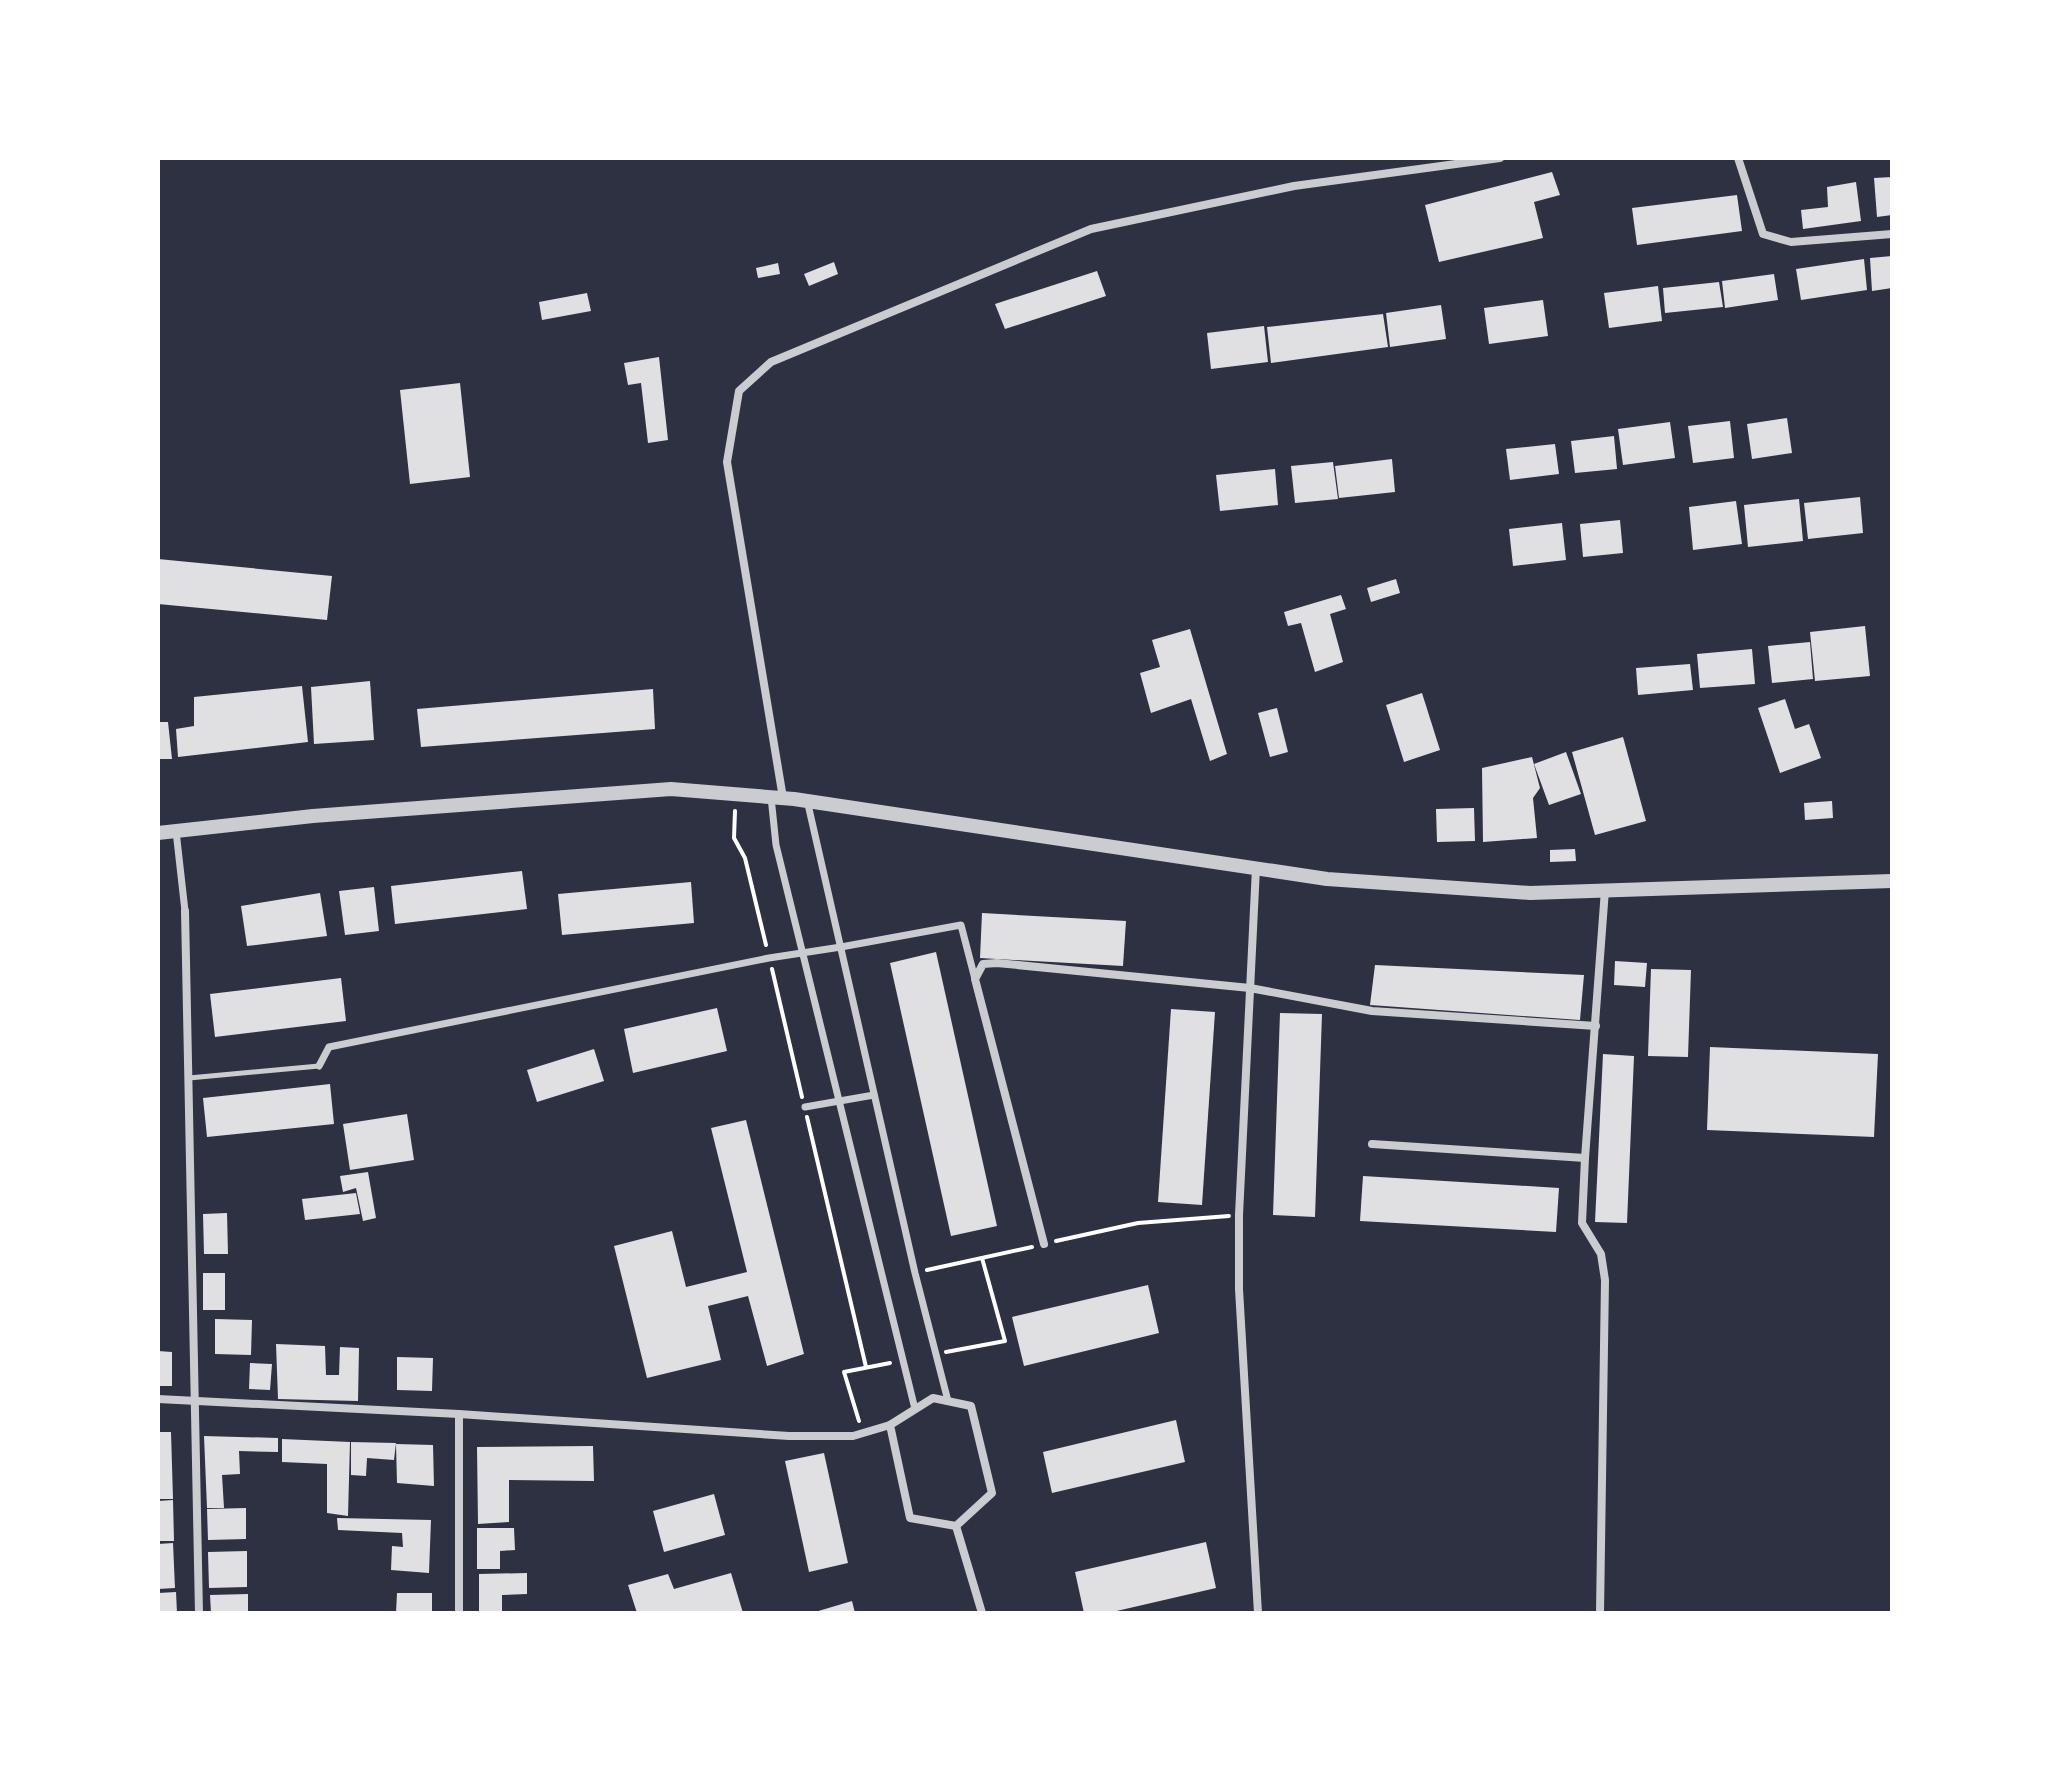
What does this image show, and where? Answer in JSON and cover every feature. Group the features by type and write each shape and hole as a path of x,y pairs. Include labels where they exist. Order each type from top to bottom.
{"street":[{"path":"915,1409 776,845 777,797 727,462 739,391 771,362 1091,229 1294,186 1500,158"},
{"path":"1738,158 1763,234 1791,242 1892,234"},
{"path":"158,833 313,816 671,789 807,800 1327,879 1530,893 1892,881"},
{"path":"807,800 915,1273 948,1401"},
{"path":"176,831 185,911 199,1613"},
{"path":"1256,868 1239,1215 1239,1289 1258,1613"},
{"path":"1600,1613 1605,1280 1601,1254 1582,1223 1605,890"},
{"path":"319,1066 329,1047 769,958 961,925 1044,1244"},
{"path":"975,979 983,964 997,963 1250,988 1372,1011 1596,1026"},
{"path":"805,1107 874,1095"},
{"path":"1372,1144 1585,1158"},
{"path":"158,1399 459,1414 789,1436 853,1436 890,1425 933,1398 971,1406 992,1493 956,1526"},
{"path":"459,1414 459,1613"},
{"path":"890,1425 910,1518 956,1526"},
{"path":"956,1526 982,1613"}],"lane":[{"path":"189,1078 319,1066"}],"path":[{"path":"736,794 734,838 745,858 866,1367"},
{"path":"915,1273 1138,1223 1239,1215"}],"building":[{"path":"1552,172 1560,195 1534,202 1543,238 1439,262 1425,205"},
{"path":"1892,177 1892,215 1877,217 1874,178"},
{"path":"1856,182 1861,221 1803,229 1801,210 1828,207 1827,187"},
{"path":"1737,195 1742,231 1637,245 1632,208"},
{"path":"1892,256 1892,288 1872,291 1870,258"},
{"path":"1864,259 1867,290 1801,300 1796,269"},
{"path":"834,262 838,274 809,286 804,274"},
{"path":"778,263 780,274 758,278 756,268"},
{"path":"1097,271 1106,296 1005,329 995,304"},
{"path":"1774,274 1778,300 1725,308 1722,281"},
{"path":"1719,282 1723,307 1665,313 1663,288"},
{"path":"1658,286 1662,321 1609,328 1604,293"},
{"path":"587,293 591,311 542,320 539,302"},
{"path":"1543,300 1548,336 1489,344 1484,308"},
{"path":"1441,305 1446,339 1390,347 1386,313"},
{"path":"1383,314 1388,347 1271,363 1267,327"},
{"path":"1264,326 1268,362 1211,369 1207,333"},
{"path":"659,357 668,440 648,443 641,383 628,385 624,363"},
{"path":"460,383 470,477 410,484 400,390"},
{"path":"1787,418 1792,453 1752,459 1747,424"},
{"path":"1730,421 1734,458 1693,463 1688,426"},
{"path":"1670,422 1675,458 1623,465 1618,429"},
{"path":"1614,436 1617,469 1575,473 1571,441"},
{"path":"1555,444 1559,474 1510,480 1506,449"},
{"path":"1392,459 1395,492 1339,498 1335,466"},
{"path":"1333,462 1338,499 1295,503 1291,466"},
{"path":"1275,469 1278,505 1220,511 1216,475"},
{"path":"1860,497 1863,533 1808,539 1804,503"},
{"path":"1799,499 1803,541 1748,547 1744,505"},
{"path":"1736,501 1742,544 1693,550 1689,507"},
{"path":"1620,520 1623,553 1583,557 1580,524"},
{"path":"1562,523 1566,560 1513,566 1509,529"},
{"path":"158,559 332,576 327,620 158,604"},
{"path":"1396,579 1400,593 1371,602 1367,588"},
{"path":"1341,595 1346,609 1330,614 1343,662 1315,672 1301,623 1288,626 1284,612"},
{"path":"1865,626 1870,676 1815,681 1810,632"},
{"path":"1190,629 1227,754 1210,761 1191,699 1151,713 1140,673 1160,667 1152,640"},
{"path":"1810,642 1813,679 1772,683 1768,646"},
{"path":"1752,649 1755,684 1700,688 1697,654"},
{"path":"1690,664 1693,690 1638,695 1636,668"},
{"path":"370,681 374,740 314,744 311,687"},
{"path":"302,686 308,742 178,757 176,729 194,726 194,697"},
{"path":"653,689 655,729 421,747 417,709"},
{"path":"1422,693 1440,750 1404,762 1386,705"},
{"path":"1785,699 1795,729 1809,724 1821,758 1780,773 1758,708"},
{"path":"1277,708 1288,752 1270,757 1258,713"},
{"path":"158,722 168,722 172,759 158,759"},
{"path":"1623,737 1646,821 1595,835 1572,752"},
{"path":"1566,752 1581,794 1549,805 1534,764"},
{"path":"1532,757 1540,788 1533,798 1537,838 1483,842 1482,768"},
{"path":"1832,801 1833,818 1805,820 1804,803"},
{"path":"1474,808 1475,841 1437,842 1436,809"},
{"path":"1575,849 1576,861 1550,862 1550,850"},
{"path":"522,871 527,909 395,924 391,886"},
{"path":"691,882 694,923 562,935 558,894"},
{"path":"374,887 379,931 345,935 339,891"},
{"path":"320,893 327,936 247,946 241,906"},
{"path":"982,913 1126,921 1123,966 980,958"},
{"path":"936,952 997,1226 951,1236 890,963"},
{"path":"1615,961 1647,963 1645,987 1614,985"},
{"path":"1375,965 1584,975 1580,1020 1370,1005"},
{"path":"1651,969 1691,970 1688,1057 1648,1056"},
{"path":"341,978 346,1021 215,1037 210,994"},
{"path":"717,1008 727,1051 633,1073 624,1029"},
{"path":"1171,1009 1215,1012 1202,1205 1158,1202"},
{"path":"1280,1013 1322,1014 1315,1217 1273,1215"},
{"path":"1710,1047 1878,1054 1874,1137 1707,1130"},
{"path":"594,1049 604,1081 537,1102 527,1070"},
{"path":"1603,1054 1634,1056 1627,1223 1595,1222"},
{"path":"330,1084 334,1124 207,1137 203,1098"},
{"path":"407,1114 414,1160 350,1170 343,1124"},
{"path":"746,1120 804,1354 767,1366 748,1296 708,1306 721,1360 647,1378 614,1246 672,1231 686,1287 747,1272 711,1128"},
{"path":"368,1172 376,1218 363,1221 356,1188 343,1192 340,1176"},
{"path":"1363,1176 1559,1188 1556,1232 1360,1221"},
{"path":"356,1193 360,1214 305,1220 302,1199"},
{"path":"227,1213 228,1254 204,1254 203,1214"},
{"path":"203,1273 225,1273 225,1310 203,1310"},
{"path":"1148,1285 1159,1333 1024,1366 1012,1317"},
{"path":"215,1319 252,1320 251,1355 215,1354"},
{"path":"276,1344 325,1346 326,1375 339,1375 340,1347 359,1348 358,1401 278,1399"},
{"path":"158,1351 172,1352 172,1386 158,1386"},
{"path":"397,1357 433,1358 432,1391 397,1390"},
{"path":"250,1363 272,1364 270,1390 249,1389"},
{"path":"1176,1420 1185,1462 1052,1493 1043,1452"},
{"path":"158,1432 171,1432 173,1499 158,1499"},
{"path":"204,1436 278,1438 278,1452 239,1451 240,1474 222,1475 224,1508 207,1508"},
{"path":"282,1439 350,1442 348,1516 327,1513 327,1464 282,1462"},
{"path":"351,1442 396,1443 394,1460 367,1458 366,1476 351,1475"},
{"path":"396,1444 433,1445 434,1486 397,1483"},
{"path":"593,1446 594,1481 509,1480 509,1522 478,1524 477,1447"},
{"path":"824,1453 848,1563 809,1572 785,1461"},
{"path":"714,1494 725,1535 664,1552 653,1511"},
{"path":"173,1500 174,1541 158,1541 158,1501"},
{"path":"246,1508 246,1539 208,1540 207,1509"},
{"path":"337,1518 431,1520 429,1573 391,1570 392,1546 403,1547 402,1533 338,1530"},
{"path":"477,1528 514,1528 515,1550 500,1551 500,1569 477,1569"},
{"path":"1206,1542 1216,1588 1108,1613 1084,1613 1075,1572"},
{"path":"173,1543 175,1588 158,1589 158,1544"},
{"path":"247,1551 247,1587 209,1588 208,1552"},
{"path":"527,1573 527,1594 502,1595 502,1613 479,1613 479,1574"},
{"path":"731,1573 743,1613 637,1613 628,1585 668,1574 674,1589"},
{"path":"176,1592 177,1613 158,1613 158,1593"},
{"path":"397,1593 432,1593 432,1613 396,1613"},
{"path":"248,1594 248,1613 211,1613 210,1595"},
{"path":"852,1601 855,1613 815,1613 815,1612"}]}
